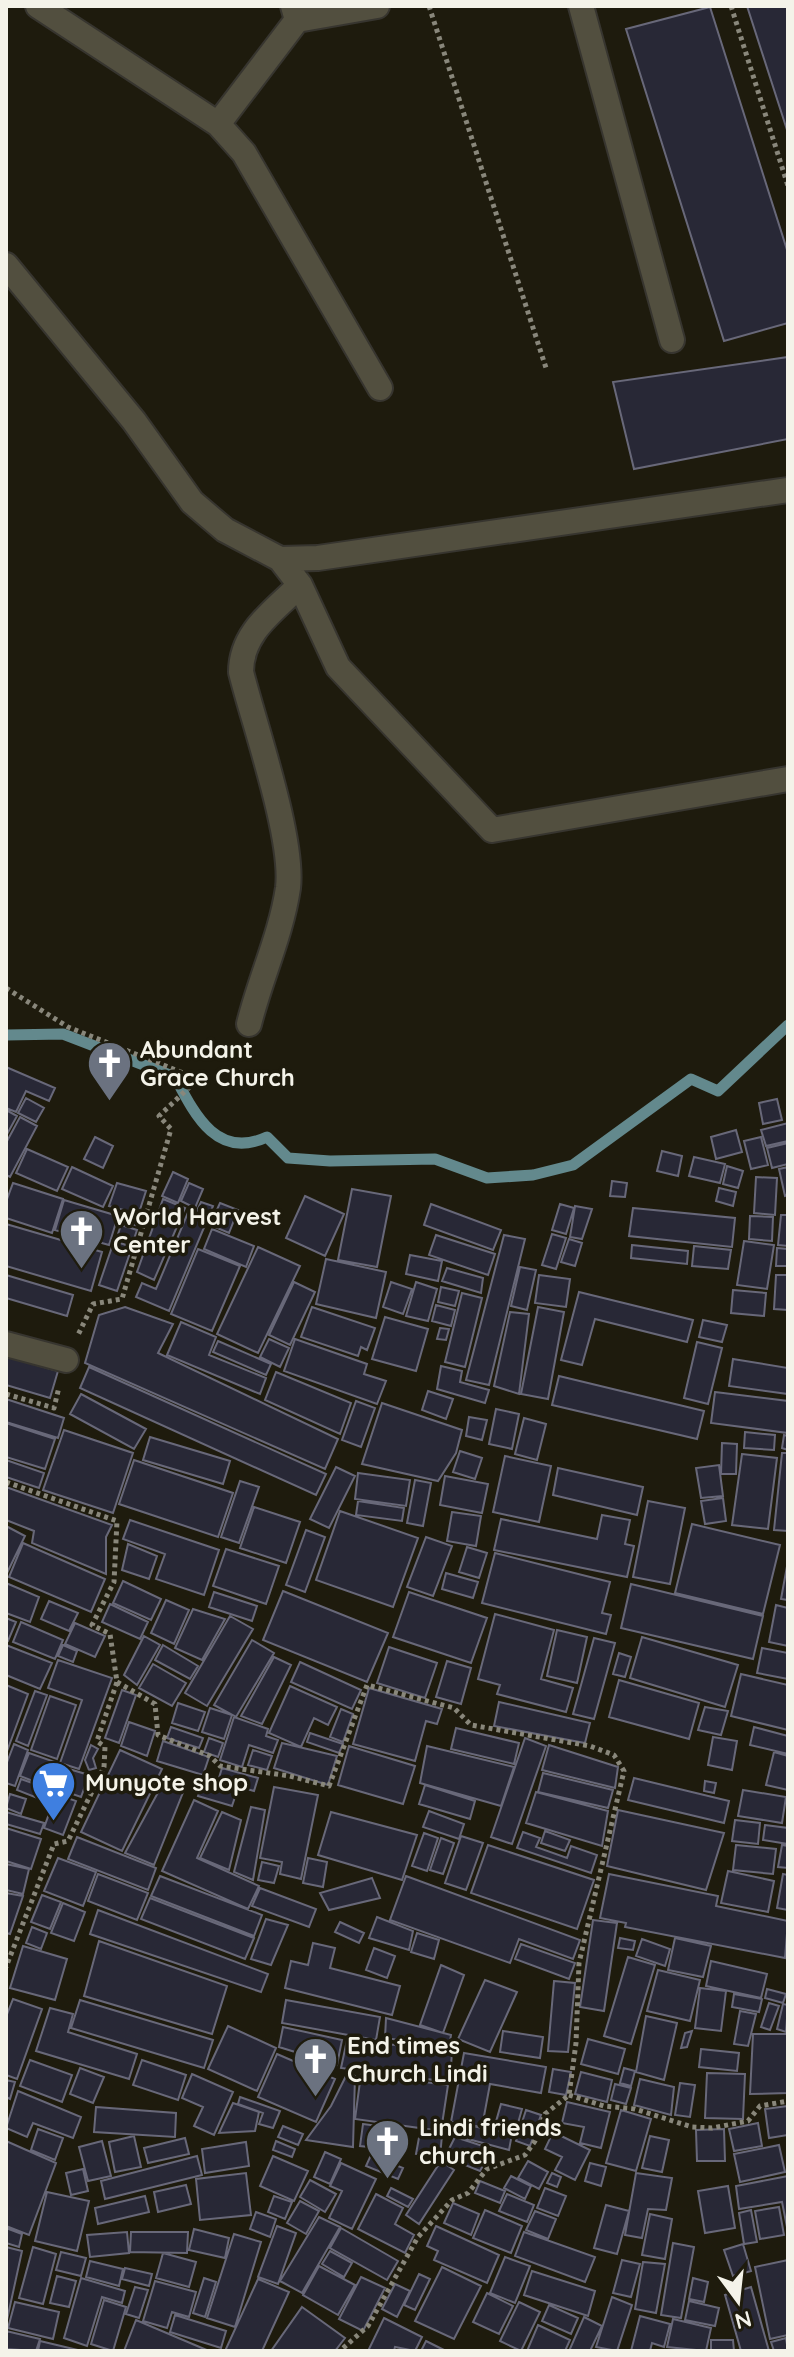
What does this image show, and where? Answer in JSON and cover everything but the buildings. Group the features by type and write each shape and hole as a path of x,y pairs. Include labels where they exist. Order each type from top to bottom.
{"street":[{"path":"38,6 218,124 244,153 380,388"},
{"path":"218,124 295,13 377,6"},
{"path":"581,6 672,340"},
{"path":"6,265 134,421 192,502 225,530 280,559 300,585 338,667 492,830 788,779"},
{"path":"280,559 318,558 788,490"},
{"path":"249,1024 281,920 288,872 277,809 241,672 241,656 255,629 300,585"},
{"path":"6,1344 66,1360"}],"path":[{"path":"429,6 547,371"},
{"path":"731,6 788,186"},
{"path":"6,988 68,1027 198,1079 159,1116 171,1129 122,1299 93,1304 66,1360 54,1408 6,1394"},
{"path":"6,1482 117,1521 114,1582 92,1625 110,1634 117,1682 97,1741 105,1747 104,1767 68,1841 54,1844 6,1967"},
{"path":"117,1682 155,1704 158,1735 210,1756 220,1766 290,1776 329,1786 367,1685 454,1708 471,1725 590,1746 614,1755 624,1771 579,1963 578,2016 569,2095 545,2114 535,2141 525,2155 487,2169 468,2193 452,2200 418,2237 368,2326 340,2351"},
{"path":"569,2095 604,2106 635,2109 692,2127 712,2128 748,2121 760,2106 788,2101"}],"waterway":[{"path":"6,1035 63,1034 175,1077 200,1119 221,1138 234,1143 250,1143 267,1137 288,1158 330,1161 435,1159 487,1178 533,1175 573,1165 691,1079 718,1091 788,1025"}],"place":[{"name":"Abundant Grace Church","path":"109,1103"},
{"name":"World Harvest Center","path":"82,1270"},
{"name":"Munyote shop","path":"54,1822"},
{"name":"End times Church Lindi","path":"316,2099"},
{"name":"Lindi friends church","path":"388,2181"}]}
